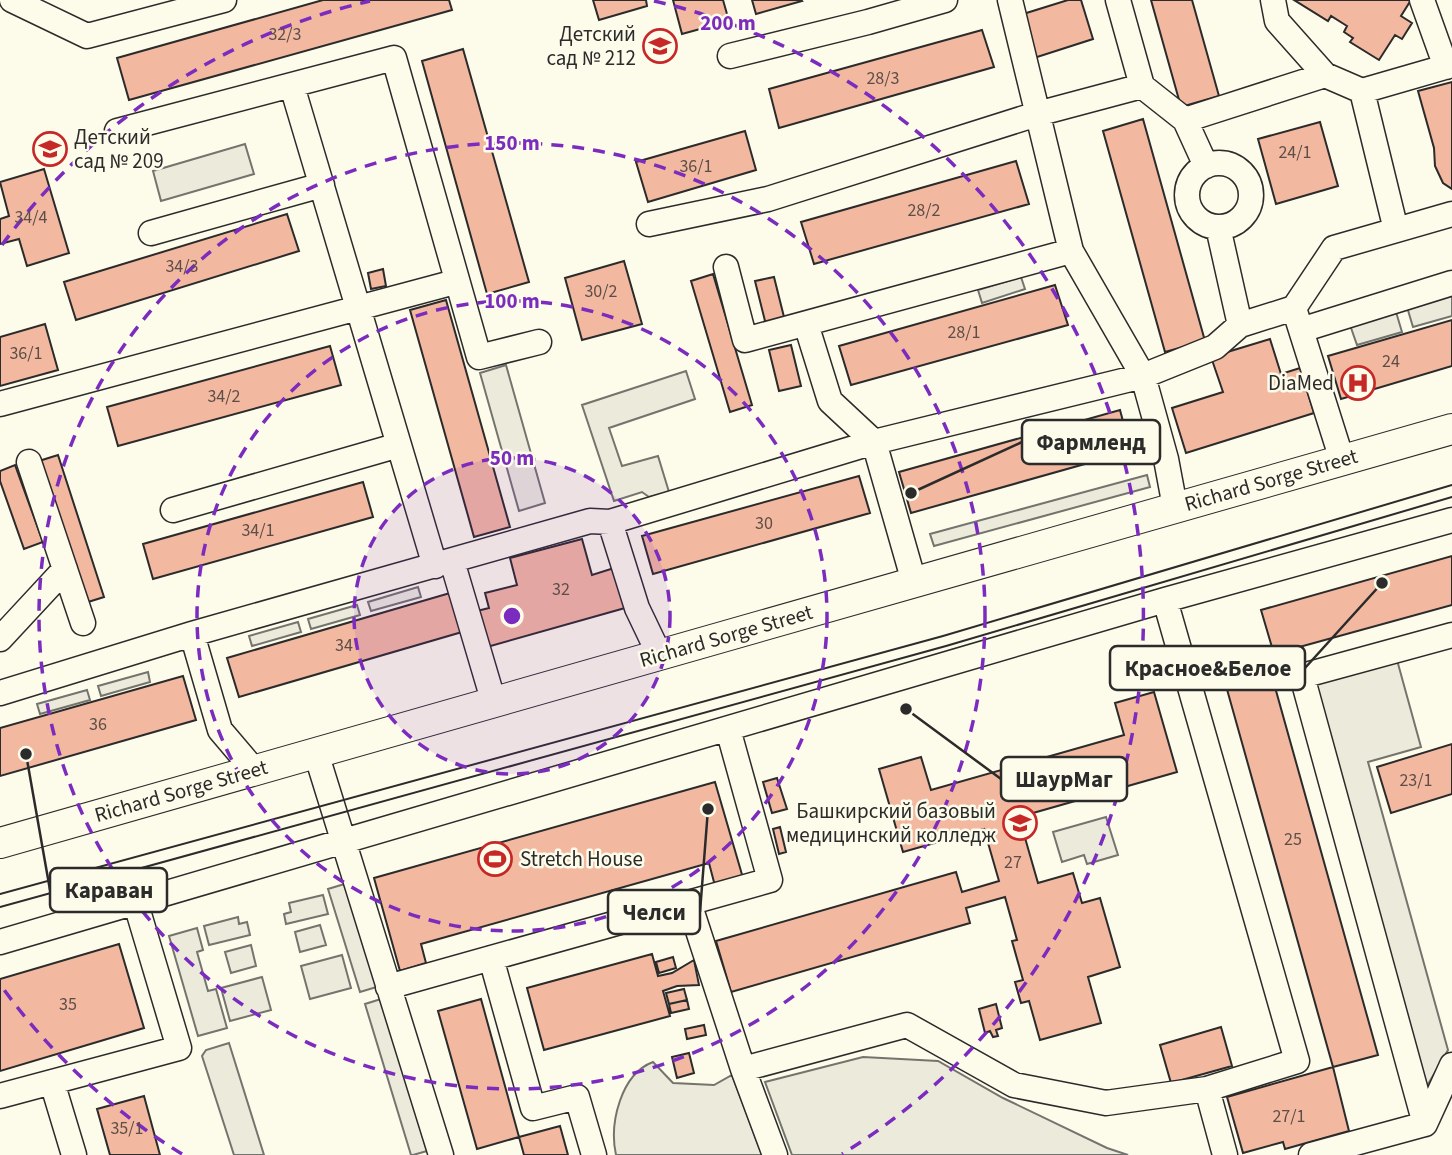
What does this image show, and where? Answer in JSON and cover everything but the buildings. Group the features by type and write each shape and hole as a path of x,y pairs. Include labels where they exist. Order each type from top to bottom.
{"main road":[{"name":"Richard Sorge Street","path":"0,843 1452,429"}],"street":[{"path":"12,0 87,36 224,0"},
{"path":"730,55 868,22 945,0"},
{"path":"1010,0 1070,251 1143,376 1166,459 1175,507"},
{"path":"1118,0 1142,86 1185,120 1206,166"},
{"path":"1273,0 1278,21 1325,75 1362,91 1449,66 1422,0"},
{"path":"117,131 394,58 478,357 538,342"},
{"path":"1185,120 1325,75"},
{"path":"292,86 399,445 494,704"},
{"path":"649,224 768,199 1037,114 1142,86"},
{"path":"1362,91 1396,230"},
{"path":"1216,163 1236,168 1249,184 1250,205 1245,214 1228,226 1218,227 1198,220 1187,201 1190,180 1206,166 1216,163"},
{"path":"152,233 321,185"},
{"path":"1342,460 1298,319 1334,248 1452,215"},
{"path":"1218,227 1240,325"},
{"path":"726,267 745,340 1070,251"},
{"path":"0,404 456,282"},
{"path":"0,694 192,634 590,521 610,523 874,442 1143,376 1215,347 1240,325 1298,319 1452,283"},
{"path":"806,324 830,401 874,442 914,582"},
{"path":"173,510 399,445"},
{"path":"29,462 83,623"},
{"path":"0,942 1165,600 1452,520"},
{"path":"610,523 637,608 659,654"},
{"path":"0,639 65,569"},
{"path":"743,1069 907,1025 1014,1085 1107,1103 1207,1089 1297,1061 1165,600"},
{"path":"192,634 220,730 254,770"},
{"path":"1425,1124 1302,676 1452,635"},
{"path":"388,987 769,880 728,729"},
{"path":"316,752 441,1155"},
{"path":"689,903 743,1069 775,1155"},
{"path":"0,1096 179,1048 136,904"},
{"path":"491,958 533,1108 577,1097 594,1155"},
{"path":"1425,1124 1452,1065"},
{"path":"52,1082 74,1155"},
{"path":"1207,1089 1225,1155"},
{"path":"1311,1155 1425,1124"}],"shaded area":[{"path":"245,144 254,174 161,201 153,171"},
{"path":"1021,277 1025,289 982,303 978,290"},
{"path":"1452,294 1452,316 1413,327 1407,307"},
{"path":"1396,312 1402,332 1357,345 1350,325"},
{"path":"506,365 545,503 519,511 480,373"},
{"path":"686,371 695,399 609,428 622,466 658,456 669,492 649,497 642,492 614,501 582,405"},
{"path":"1147,475 1150,487 934,546 930,534"},
{"path":"418,587 421,597 371,611 368,602"},
{"path":"357,605 360,615 311,629 308,619"},
{"path":"298,622 301,632 252,646 249,636"},
{"path":"1397,660 1421,747 1368,762 1448,1050 1427,1086 1315,682"},
{"path":"148,672 150,682 101,696 98,686"},
{"path":"87,690 90,700 40,714 37,704"},
{"path":"1106,817 1118,855 1087,864 1084,855 1062,862 1053,832"},
{"path":"351,882 383,985 360,992 328,889"},
{"path":"323,895 328,914 286,924 284,914 291,912 289,903"},
{"path":"238,917 239,924 247,922 250,935 209,945 204,926"},
{"path":"320,925 326,945 300,952 295,932"},
{"path":"197,928 203,950 197,952 208,991 216,989 227,1028 198,1036 169,936"},
{"path":"251,945 256,966 231,973 225,952"},
{"path":"342,955 351,988 310,999 301,966"},
{"path":"262,977 271,1010 230,1021 221,988"},
{"path":"381,999 427,1151 413,1155 365,1004"},
{"path":"229,1043 264,1155 234,1155 202,1056 206,1050"},
{"path":"863,1057 938,1061 1003,1098 1107,1148 1128,1155 792,1155 765,1082"},
{"path":"653,1062 673,1083 714,1085 732,1075 762,1155 616,1155 614,1129 625,1088 642,1068"}],"tram line":[{"path":"0,894 943,636 1452,485"},
{"path":"0,907 946,646 1452,497"}],"place":[{"name":"Детский сад № 212","path":"660,46"},
{"name":"Детский сад № 209","path":"50,149"},
{"name":"DiaMed","path":"1358,383"},
{"name":"Фармленд","path":"911,493"},
{"name":"Красное&Белое","path":"1382,583"},
{"name":"ШаурМаг","path":"906,709"},
{"name":"Караван","path":"26,754"},
{"name":"Челси","path":"708,809"},
{"name":"Башкирский базовый медицинский колледж","path":"1020,823"},
{"name":"Stretch House","path":"495,859"}]}
